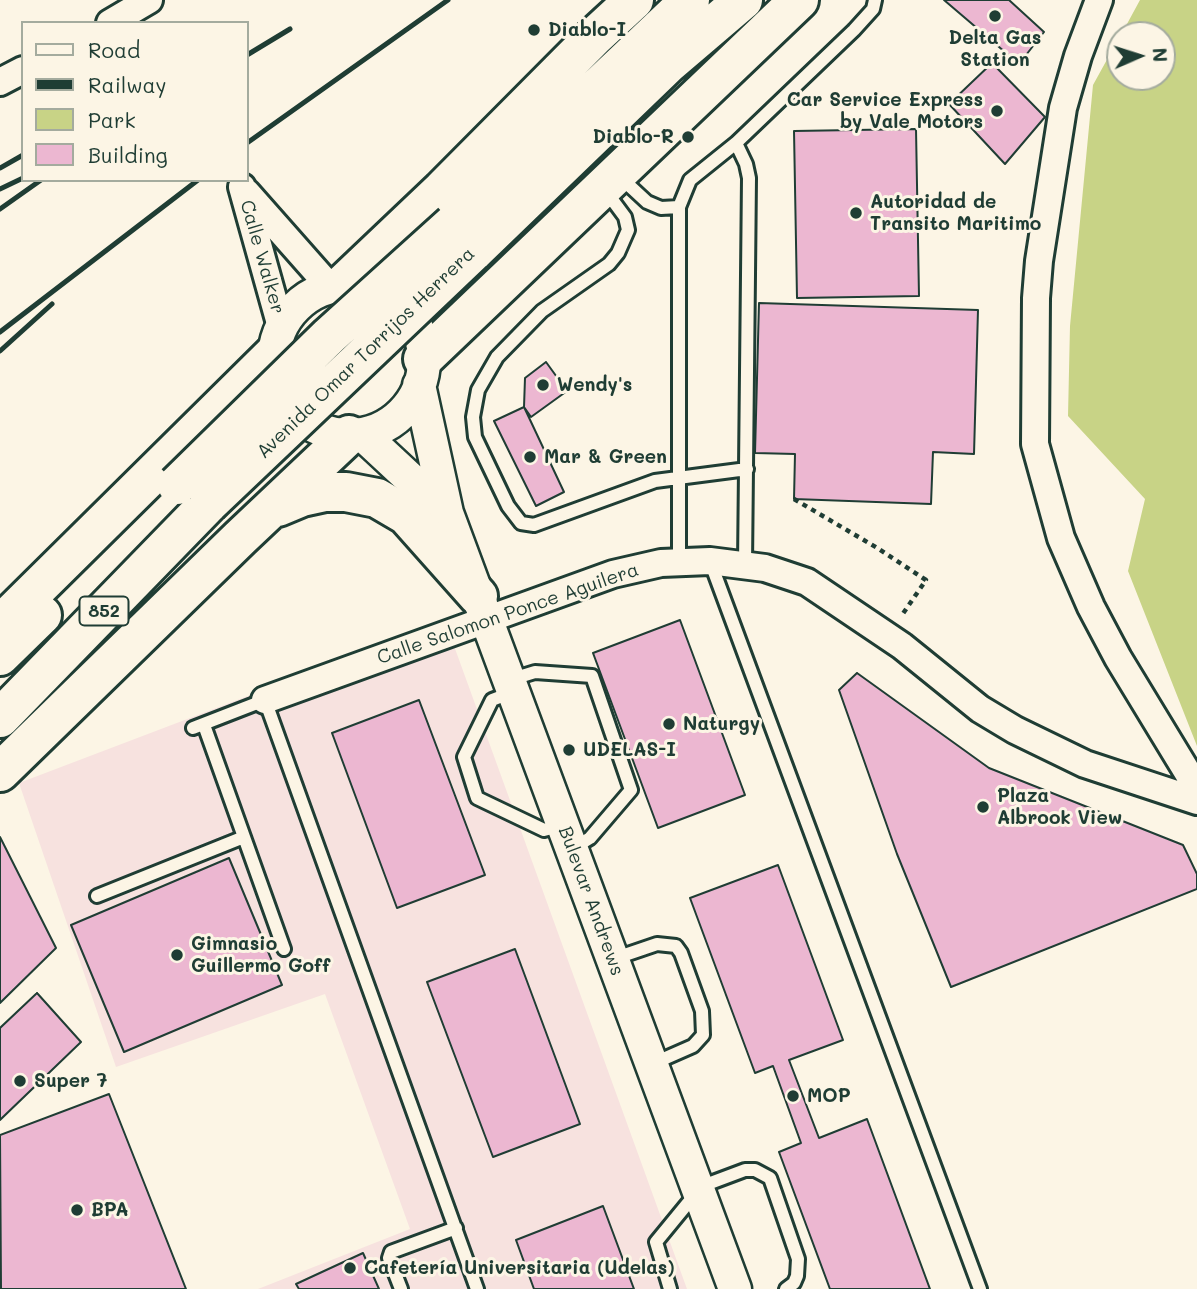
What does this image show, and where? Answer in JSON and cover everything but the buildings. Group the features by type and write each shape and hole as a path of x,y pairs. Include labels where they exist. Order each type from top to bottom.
{"main road":[{"path":"336,286 456,222 634,0"},
{"name":"Avenida Omar Torrijos Herrera","path":"0,656 183,484 328,336 456,222 690,0"},
{"name":"Avenida Omar Torrijos Herrera","path":"456,222 668,65 743,0"},
{"path":"421,372 609,180 799,0"},
{"path":"456,222 437,199 431,221 435,243 455,269 475,278 497,278 518,270"},
{"path":"0,625 183,484 278,340"},
{"path":"0,772 240,538 356,434"},
{"path":"183,484 181,457 212,460 230,471 246,497 246,518 240,538"},
{"name":"Avenida Omar Torrijos Herrera","path":"0,718 183,484"},
{"path":"273,509 302,497 326,492 346,492 377,498 406,515 482,608"}],"street":[{"path":"1099,0 1078,56 1063,108 1039,261 1036,298 1035,444 1060,538 1091,607 1118,658 1197,788"},
{"path":"0,82 21,71"},
{"name":"Calle Walker","path":"240,183 336,286"},
{"name":"Calle Walker","path":"240,183 278,340"},
{"path":"336,286 366,287 389,297 407,313 419,335 421,372 400,414 381,428 356,434 311,425 295,412 283,396 279,384 278,340 299,304 336,286"},
{"name":"Bulevar Andrews","path":"421,372 447,513 735,1289"},
{"name":"Bulevar Andrews","path":"356,434 447,513"},
{"name":"Calle Salomon Ponce Aguilera","path":"265,700 482,608 662,563 710,561 765,568 807,582 902,646 980,709 1015,730 1085,764 1197,801"}],"lane":[{"path":"679,562 679,207 690,180 736,143 854,30 873,9 875,0"},
{"path":"736,143 749,178 744,565"},
{"path":"609,180 661,208 679,207"},
{"path":"609,180 625,217 628,230 624,241 609,264 542,311 497,357 478,390 473,417 475,438 508,506 521,523 534,525 655,481 747,469"},
{"path":"710,561 980,1289"},
{"path":"535,671 593,676 631,790 590,838 567,837 544,830 477,799 464,757 492,700 535,671"},
{"path":"284,950 244,837 199,726 265,700 477,1289"},
{"path":"97,895 244,837"},
{"path":"613,959 657,944 676,946 702,1011 703,1035 693,1046 651,1064"},
{"path":"670,1289 656,1242 699,1193 745,1170 755,1170 770,1178 798,1259 797,1276 794,1283 786,1289"},
{"path":"401,1289 389,1258 391,1252 456,1228"}],"path":[{"path":"794,499 880,549 926,580 902,615"}],"shaded area":[{"path":"445,621 687,1289 258,1289 410,1229 325,994 116,1067 19,783"}],"green space":[{"path":"1140,0 1197,0 1197,746 1128,571 1145,499 1068,416 1070,326 1093,85 1106,61 1106,91 1176,91 1176,21 1129,21"}],"railway":[{"path":"248,142 448,0"},
{"path":"248,54 290,29"},
{"path":"0,168 21,156"},
{"path":"0,189 21,179"},
{"path":"0,209 38,182"},
{"path":"0,332 195,182"},
{"path":"0,351 52,304"}],"place":[{"name":"Delta Gas Station","path":"995,16"},
{"name":"Diablo-I","path":"534,30"},
{"name":"Car Service Express by Vale Motors","path":"997,111"},
{"name":"Diablo-R","path":"688,137"},
{"name":"Autoridad de Transito Maritimo","path":"856,213"},
{"name":"Wendy's","path":"543,385"},
{"name":"Mar & Green","path":"530,457"},
{"name":"Naturgy","path":"669,724"},
{"name":"UDELAS-I","path":"569,750"},
{"name":"Plaza Albrook View","path":"983,807"},
{"name":"Gimnasio Guillermo Goff","path":"177,955"},
{"name":"Super 7","path":"20,1081"},
{"name":"MOP","path":"793,1096"},
{"name":"BPA","path":"77,1210"},
{"name":"Cafetería Universitaria (Udelas)","path":"350,1268"}]}
